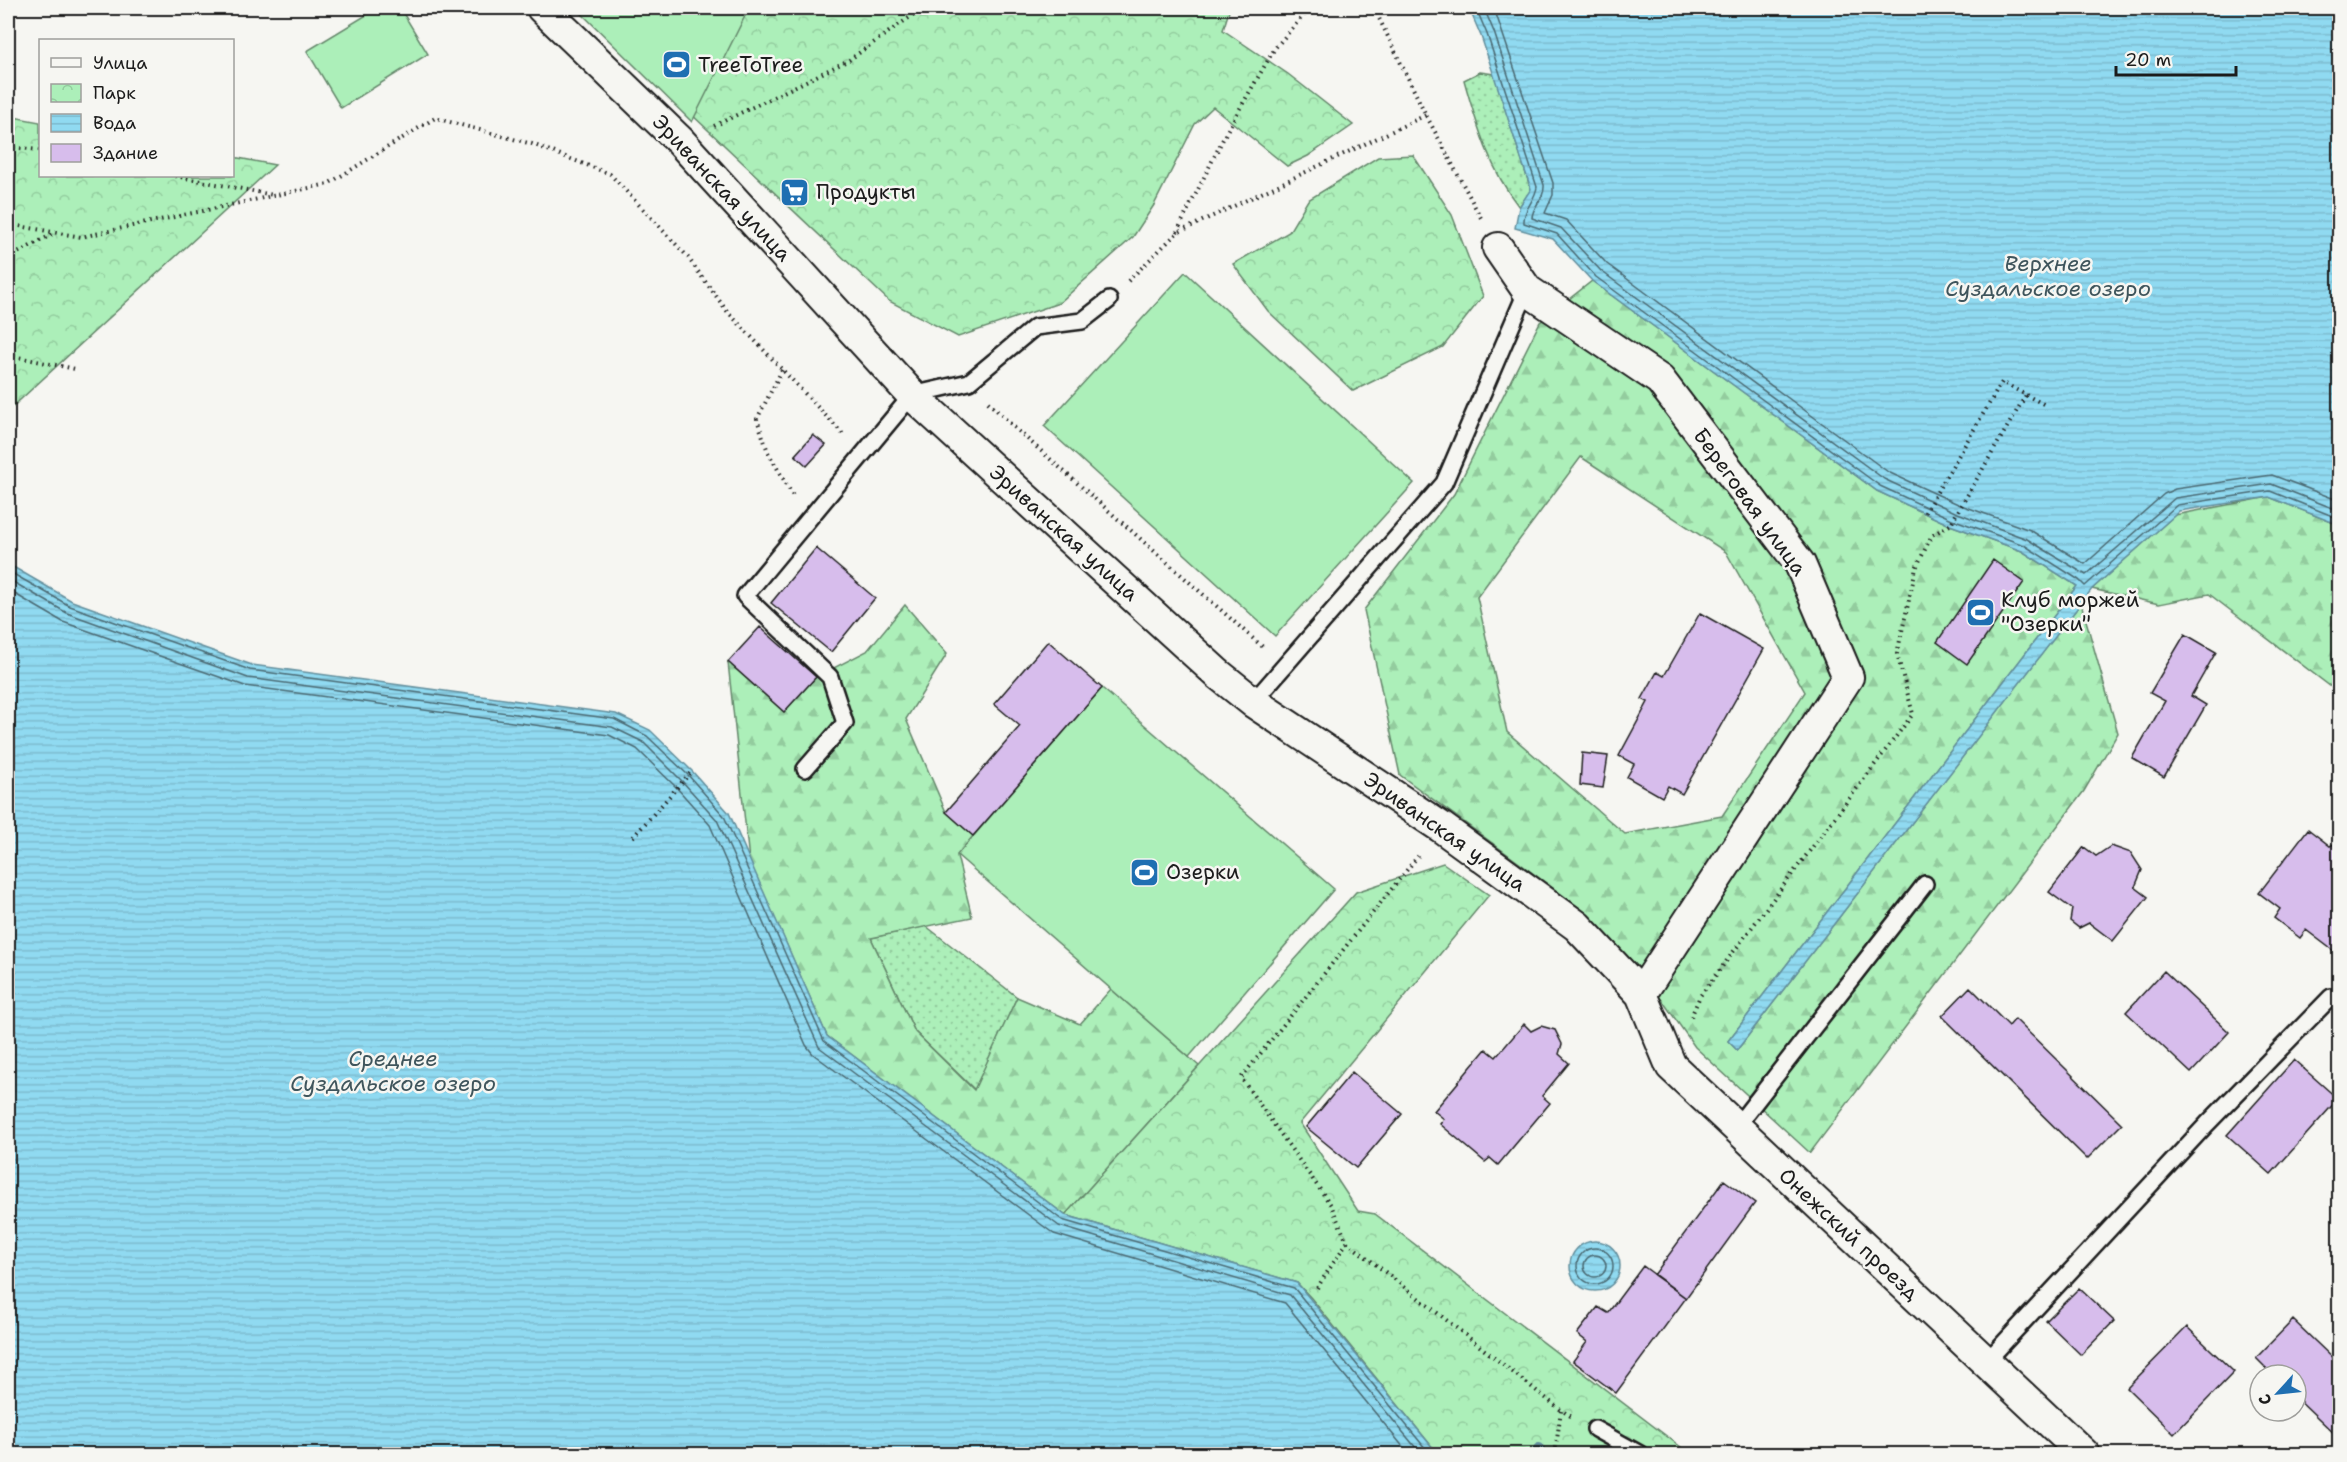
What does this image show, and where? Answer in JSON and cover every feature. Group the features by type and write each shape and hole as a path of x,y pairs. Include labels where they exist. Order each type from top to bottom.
{"street":[{"name":"Эриванская улица","path":"542,8 680,141 912,394 1218,674 1253,702 1441,827 1577,926 1641,994"},
{"name":"Береговая улица","path":"1498,248 1527,290 1660,380 1800,564 1848,677 1641,994"},
{"name":"Онежский проезд","path":"1641,994 1671,1066 2084,1455"}],"lane":[{"path":"1253,702 1444,483 1527,290"},
{"path":"805,769 845,723 830,677 745,596 912,394 969,382 1035,327 1082,321 1109,300"},
{"path":"1736,1128 1925,884"},
{"path":"1986,1362 2207,1124 2331,997"},
{"path":"1595,1429 1640,1455"}],"path":[{"path":"680,141 849,60 913,15 916,8"},
{"path":"1177,233 1227,131 1275,48 1310,8"},
{"path":"1374,8 1426,115 1498,248"},
{"path":"1109,300 1177,233 1426,115"},
{"path":"8,224 81,237 328,184 435,118 532,144 610,174 686,255 727,311 863,454"},
{"path":"8,147 39,150"},
{"path":"180,177 277,195"},
{"path":"8,258 55,232"},
{"path":"8,356 75,369"},
{"path":"782,370 757,419 768,452 807,521"},
{"path":"969,382 1015,428 1285,666"},
{"path":"1924,514 2002,382 2047,406"},
{"path":"1671,1066 1700,996 1912,714 1897,654 1916,568 1932,535 1950,525 2026,395"},
{"path":"633,837 692,771"},
{"path":"1441,827 1241,1078 1331,1205 1347,1242 1561,1410 1555,1455"},
{"path":"1317,1288 1347,1242"}],"green space":[{"path":"378,8 400,8 428,54 341,108 307,51"},
{"name":"TreeToTree","path":"576,8 749,8 692,122"},
{"path":"579,8 1230,8 1223,30 1288,74 1353,125 1308,156 1287,166 1213,107 1195,124 1154,205 1133,237 1059,303 958,337 889,301"},
{"path":"1480,72 1494,74 1531,190 1519,207 1492,163 1479,131 1464,80"},
{"path":"8,116 39,122 39,177 234,177 234,157 275,165 8,411"},
{"path":"1413,155 1452,215 1483,296 1443,347 1353,391 1268,311 1233,264 1289,232 1308,200 1378,157"},
{"path":"1185,272 1414,483 1275,636 1044,426"},
{"path":"1592,281 1877,491 1950,525 2022,551 2077,586 1728,1041 1737,1050 2081,603 2118,733 2084,791 1810,1153 1695,1047 1662,1000 1584,911 1400,775 1364,610 1454,494 1540,322","holes":["1581,457 1726,552 1805,692 1722,816 1625,834 1507,732 1477,597"]},
{"path":"2269,497 2339,525 2339,693 2209,594 2159,604 2092,589 2175,515"},
{"path":"905,605 947,654 906,719 946,812 973,836 957,856 972,917 871,938 915,1032 974,1090 1017,997 1080,1024 1111,989 1199,1066 1065,1215 827,1036 749,860 728,662 784,712 816,677 867,651"},
{"name":"Озерки","path":"1102,688 1334,889 1189,1057 957,855"},
{"path":"1443,863 1489,895 1300,1123 1358,1211 1375,1214 1690,1454 1438,1454 1297,1283 1065,1215 1356,892"},
{"path":"926,926 1017,997 975,1090 915,1032 871,938"}],"water":[{"name":"Верхнее Суздальское озеро","path":"1469,8 2339,8 2339,525 2269,497 2179,511 2092,589 1737,1050 1728,1041 2077,586 2022,551 1950,525 1877,491 1592,281 1553,239 1515,228 1519,207 1531,189 1481,36"},
{"name":"Среднее Суздальское озеро","path":"8,564 72,601 252,665 616,714 650,730 692,771 729,813 827,1036 1065,1215 1297,1283 1438,1454 8,1454"},
{"path":"1595,1241 1604,1243 1615,1252 1620,1266 1618,1275 1609,1286 1595,1291 1586,1289 1575,1280 1570,1266 1572,1257 1581,1246"}],"building":[{"path":"813,435 826,445 807,466 795,455"},
{"path":"816,548 875,598 831,652 771,603"},
{"name":"Клуб моржей \"Озерки\"","path":"1993,560 2024,582 1967,664 1937,642"},
{"path":"1700,613 1764,649 1682,794 1668,786 1662,797 1627,777 1634,764 1619,756 1648,702 1642,699 1657,672 1664,676"},
{"path":"760,627 816,677 784,712 728,662"},
{"path":"2185,634 2216,652 2191,696 2206,705 2164,777 2132,758 2165,701 2150,693"},
{"path":"1048,641 1102,688 973,836 946,812 1020,726 994,704"},
{"path":"1582,753 1608,756 1603,788 1580,785"},
{"path":"2308,829 2330,846 2340,841 2339,955 2306,930 2300,938 2274,918 2280,909 2259,893"},
{"path":"2111,846 2131,853 2142,870 2135,887 2148,897 2113,941 2089,923 2079,928 2070,921 2072,909 2049,892 2084,847 2096,856"},
{"path":"2164,971 2229,1032 2191,1073 2126,1012"},
{"path":"1970,987 2009,1026 2015,1019 2122,1124 2087,1159 1942,1016"},
{"path":"1524,1024 1531,1031 1541,1026 1555,1030 1562,1044 1559,1054 1569,1063 1542,1096 1550,1103 1498,1165 1490,1158 1485,1162 1440,1124 1444,1119 1434,1111 1486,1049 1496,1057"},
{"path":"2294,1060 2338,1099 2271,1174 2227,1135"},
{"path":"1352,1072 1402,1114 1356,1168 1306,1127"},
{"path":"1724,1180 1755,1203 1686,1298 1654,1275"},
{"path":"1643,1266 1686,1298 1616,1393 1573,1361 1587,1342 1577,1334 1598,1307 1608,1313"},
{"path":"2079,1288 2114,1321 2081,1355 2046,1321"},
{"path":"2293,1320 2340,1365 2340,1439 2308,1408 2308,1363 2261,1363 2256,1358"},
{"path":"2187,1327 2234,1372 2174,1434 2127,1388"}],"waterway":[{"path":"1536,1454 1539,1449"}],"place":[{"name":"TreeToTree","path":"677,65"},
{"name":"Продукты","path":"795,192"},
{"name":"Клуб моржей \"Озерки\"","path":"1980,612"},
{"name":"Озерки","path":"1145,872"}]}
